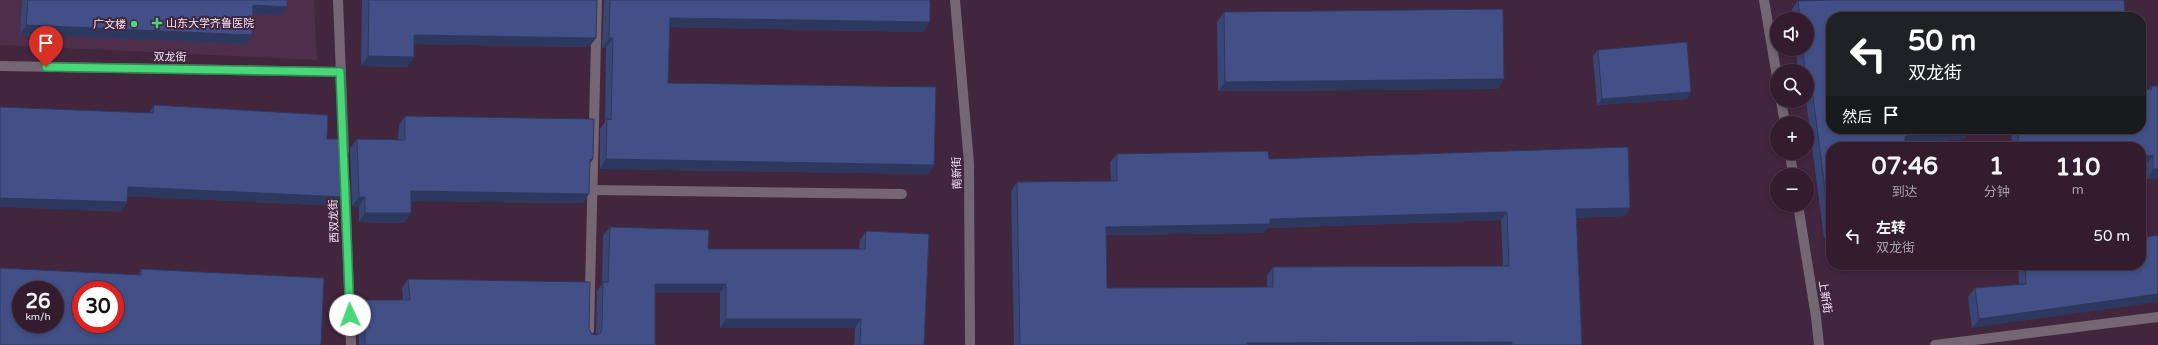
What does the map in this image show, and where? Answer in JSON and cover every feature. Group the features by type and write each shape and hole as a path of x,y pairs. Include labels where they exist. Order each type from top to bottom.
{"street":[{"path":"338,0 344,158"},
{"path":"589,338 597,0"},
{"name":"南新街","path":"955,0 969,163 970,345"},
{"path":"1764,0 1775,64"},
{"name":"双龙街","path":"0,66 340,72"},
{"name":"西双龙街","path":"344,174 351,345"},
{"path":"592,190 902,194"},
{"name":"上新街","path":"1799,212 1819,345"},
{"path":"1935,345 2158,317"}],"shaded area":[{"name":"山东大学齐鲁医院","path":"0,0 314,0 317,60 0,45"}],"building":[{"name":"广文楼","path":"28,0 287,0 287,7 253,5 252,35 26,25"},
{"path":"369,0 597,0 596,38 414,35 414,57 368,56"},
{"path":"610,0 930,0 930,22 670,18 668,83 936,87 934,165 606,159 607,119 611,120 613,38 609,38"},
{"path":"2124,0 2125,12 1826,12 1826,134 1927,134 1905,136 1905,142 1826,142 1826,198 1814,104 1814,64 1804,64 1804,56 1814,56 1814,12 1799,12 1798,1"},
{"path":"1503,9 1504,79 1225,82 1224,12"},
{"path":"1687,42 1691,92 1602,99 1598,50"},
{"path":"2151,86 2158,86 2158,169 2153,169 2153,155 2146,156 2146,142 2019,142 2018,134 2146,134 2146,90 2152,89"},
{"path":"154,105 328,115 327,139 344,139 346,197 128,187 127,202 0,198 0,107 153,113"},
{"path":"405,116 594,119 593,159 590,159 589,194 411,191 411,213 365,213 365,197 359,197 357,139 405,140"},
{"path":"1628,147 1630,208 1576,209 1582,345 1512,345 1512,342 1247,343 1247,345 1020,345 1017,182 1117,181 1117,154 1268,151 1269,159","holes":["1507,212 1509,266 1273,267 1273,287 1107,288 1106,227 1270,224 1270,219"]},
{"path":"610,227 709,230 708,249 865,249 866,231 929,234 924,345 860,345 861,319 726,319 726,284 655,284 655,345 365,345 365,300 410,300 408,279 590,282 589,329 592,334 596,335 601,333 603,282 608,282"},
{"path":"2158,235 2158,294 1979,319 1975,288 2026,284 2025,270 2146,270 2146,237"},
{"path":"0,268 141,275 141,269 324,278 321,345 0,345"}],"place":[{"name":"山东大学齐鲁医院","path":"157,23"},
{"name":"广文楼","path":"134,24"}],"route":[{"path":"46,67 340,72 350,315"}]}
